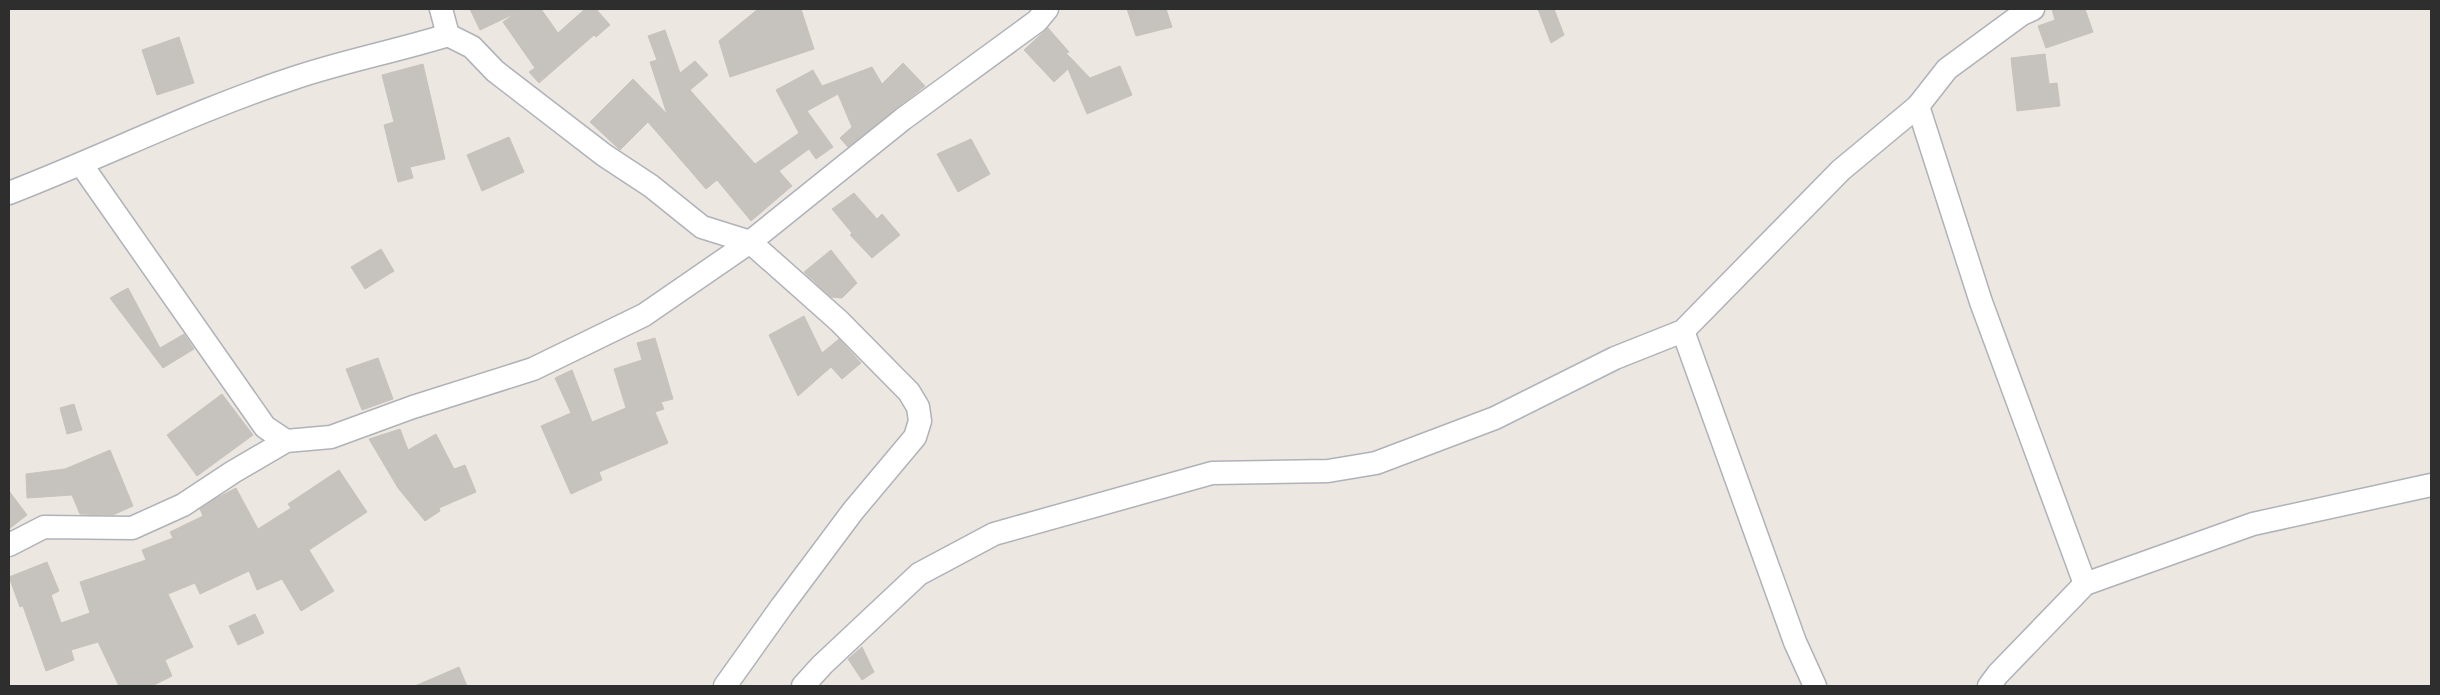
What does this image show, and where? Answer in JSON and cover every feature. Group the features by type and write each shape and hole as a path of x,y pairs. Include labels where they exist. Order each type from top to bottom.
{"street":[{"path":"441,9 448,35"},
{"path":"9,545 44,527 132,528 183,505 233,472 286,441 331,437 413,407 533,369 644,315 750,242 903,119 1037,21 1047,9"},
{"path":"804,686 822,665 919,574 994,534 1212,472 1328,471 1376,463 1495,418 1615,358 1683,331 1842,170 1918,106 1947,69 2022,14 2033,9"},
{"path":"9,193 81,164 179,120 295,78 448,35 472,47 495,71 604,155 651,186 702,227 750,242 839,321 909,392 918,407 920,422 915,437 853,511 726,686"},
{"path":"1918,106 1981,302 2086,584"},
{"path":"81,164 265,427 286,441"},
{"path":"1683,331 1795,642 1815,686"},
{"path":"1989,686 1998,674 2086,584 2253,524 2431,485"}],"building":[{"path":"470,9 541,9 558,33 585,9 596,9 610,25 596,37 594,35 539,83 529,72 535,68 503,22 516,13 480,30"},
{"path":"758,9 801,9 814,49 730,77 719,41"},
{"path":"1127,9 1166,9 1172,27 1136,36"},
{"path":"1538,9 1554,9 1564,35 1551,43"},
{"path":"2052,9 2085,9 2093,32 2046,48 2038,26 2055,20"},
{"path":"1048,28 1069,52 1066,53 1090,78 1120,66 1132,95 1087,114 1068,69 1054,82 1024,50"},
{"path":"665,30 680,73 695,61 708,75 690,90 755,164 799,133 776,90 813,70 822,86 872,67 882,84 903,63 925,86 848,147 840,138 852,127 838,94 807,111 833,147 816,159 809,149 779,171 792,186 751,221 717,180 706,189 648,122 620,150 590,122 633,79 667,114 650,62 657,60 648,36"},
{"path":"179,37 194,83 157,95 142,50"},
{"path":"2045,54 2049,84 2057,83 2060,106 2017,111 2011,58"},
{"path":"423,64 445,159 410,167 413,178 398,182 384,125 394,122 382,75"},
{"path":"509,137 524,172 482,191 467,155"},
{"path":"971,139 990,174 958,192 937,154"},
{"path":"854,193 877,219 882,214 900,235 872,258 850,235 852,233 832,209"},
{"path":"381,249 394,271 365,289 351,267"},
{"path":"831,250 857,283 842,298 831,297 804,272"},
{"path":"128,288 160,348 184,334 194,349 163,368 110,298"},
{"path":"804,316 822,353 839,339 861,363 842,379 831,367 798,396 769,335"},
{"path":"655,338 673,399 661,402 664,409 655,412 668,443 599,472 602,480 571,494 541,426 571,413 555,378 572,370 592,422 626,408 614,369 642,360 637,343"},
{"path":"378,358 393,399 362,410 346,369"},
{"path":"222,394 253,435 197,476 167,435"},
{"path":"74,404 82,430 67,434 60,408"},
{"path":"400,429 408,450 436,434 454,469 465,465 476,492 439,508 440,511 425,521 398,488 369,439"},
{"path":"110,450 133,506 113,515 80,514 72,495 27,498 26,474 65,469"},
{"path":"339,470 367,512 309,550 334,591 301,611 282,579 257,590 249,571 200,594 195,583 168,594 193,647 165,660 172,676 152,686 119,686 98,642 71,650 74,660 46,671 23,606 20,607 9,577 47,562 59,591 51,595 61,623 90,613 80,582 146,560 142,550 173,538 170,532 203,516 200,509 215,499 236,488 258,529 291,508 288,504"},
{"path":"9,491 27,515 9,529"},
{"path":"255,614 264,633 238,645 229,626"},
{"path":"862,647 874,672 862,680 848,659"},
{"path":"459,667 467,686 415,686"}]}
